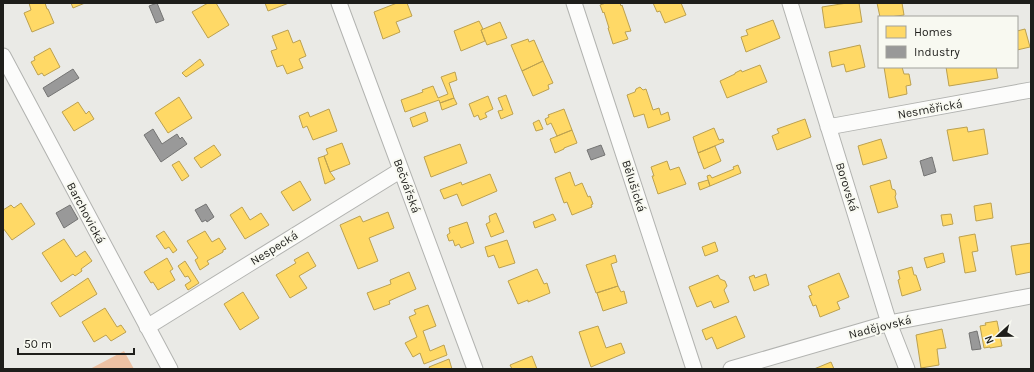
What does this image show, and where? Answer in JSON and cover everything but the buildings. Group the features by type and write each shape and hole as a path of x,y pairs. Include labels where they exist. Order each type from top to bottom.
{"street":[{"name":"Bečvářská","path":"340,3 475,369"},
{"name":"Bělušická","path":"574,3 694,369"},
{"name":"Borovská","path":"790,3 889,323 907,369"},
{"name":"Barchovická","path":"3,56 170,369"},
{"name":"Nesměřická","path":"828,127 1031,90"},
{"name":"Nespecká","path":"146,326 401,170"},
{"name":"Nadějovská","path":"731,369 889,323 1031,296"}],"shaded area":[{"path":"124,351 134,369 90,369"}]}
